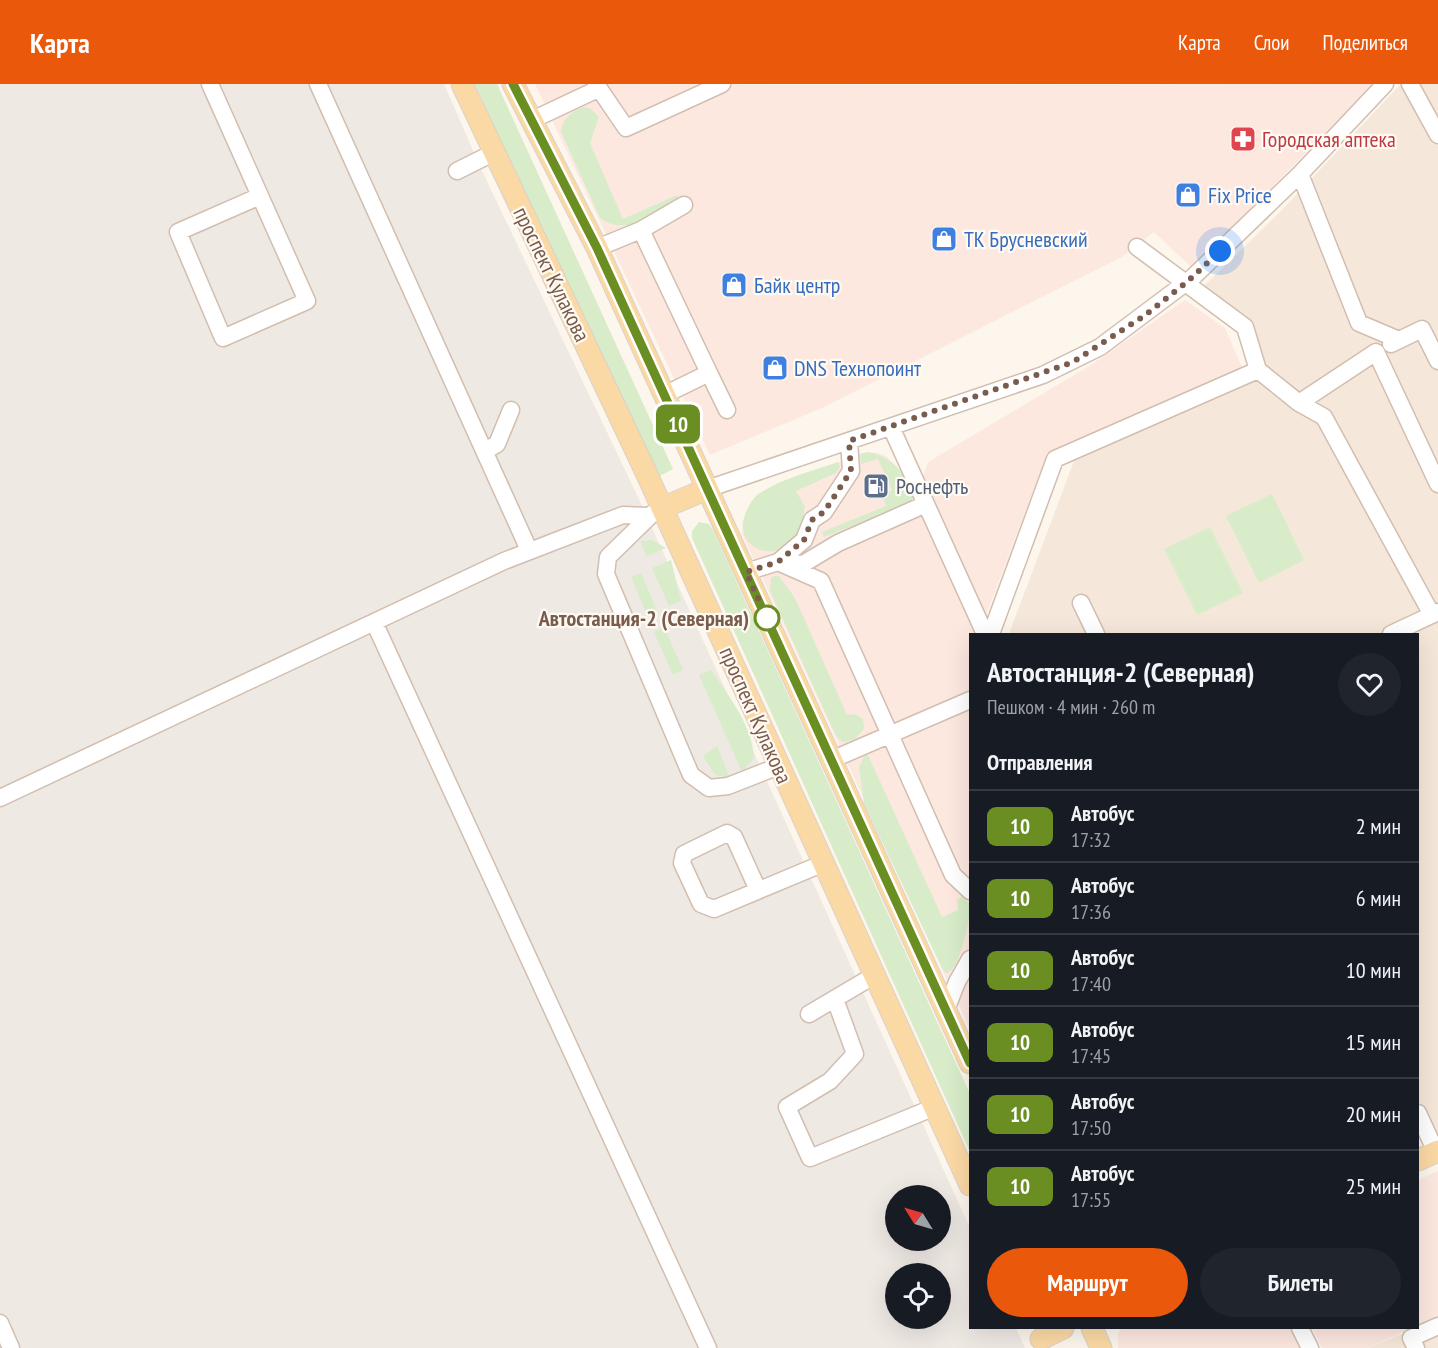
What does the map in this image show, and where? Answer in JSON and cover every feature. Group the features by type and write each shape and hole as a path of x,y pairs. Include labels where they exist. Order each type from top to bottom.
{"main road":[{"name":"проспект Кулакова","path":"462,84 655,512 779,766 969,1183"},
{"path":"513,84 530,122 597,248 969,1061"},
{"path":"655,512 707,489"},
{"path":"1040,1338 1061,1329"},
{"path":"1092,1329 1101,1348"}],"street":[{"path":"210,84 307,301 223,338 178,232 260,196"},
{"path":"318,84 529,550"},
{"path":"530,122 597,86 626,128 722,84"},
{"path":"707,489 1073,362 1135,322 1187,282 1300,174 1385,84"},
{"path":"1410,84 1438,135"},
{"path":"457,171 493,153"},
{"path":"1300,174 1359,323 1399,340"},
{"path":"597,248 641,230 684,205"},
{"path":"641,230 727,410"},
{"path":"1137,247 1245,327 1258,370 1299,403 1324,417 1435,613 1393,633"},
{"path":"1299,403 1376,352 1422,329 1438,361"},
{"path":"1376,352 1438,484"},
{"path":"991,633 1055,459 1258,370"},
{"path":"664,395 709,373"},
{"path":"485,451 497,444 511,410"},
{"path":"891,427 985,633"},
{"path":"778,562 804,540 812,520 824,512 851,471 849,441"},
{"path":"746,572 778,562 803,564 838,543 926,504"},
{"path":"0,798 529,550 623,515 655,512"},
{"path":"655,512 608,557 606,574 692,775 709,788 728,786 779,766"},
{"path":"778,562 821,581 953,875 969,890"},
{"path":"1081,603 1096,633"},
{"path":"374,622 708,1348"},
{"path":"831,760 969,700"},
{"path":"758,890 734,837 727,833 684,854 682,863 701,904 714,909 824,863"},
{"path":"946,1010 957,982 969,961"},
{"path":"809,1014 875,975"},
{"path":"835,999 855,1054 830,1081 787,1107 810,1158 935,1107"},
{"path":"1419,1116 1430,1154"},
{"path":"0,1323 11,1348"},
{"path":"1416,1348 1411,1338 1438,1326"},
{"path":"1300,1329 1310,1348"}],"shaded area":[{"path":"0,84 444,84 482,171 637,495 950,1185 885,1185 885,1251 951,1251 951,1186 969,1226 969,1329 1016,1329 1025,1348 0,1348"},
{"name":"ТК Брусневский","path":"535,84 1374,84 1192,268 1154,232 1122,257 822,408 710,455"},
{"path":"1401,84 1438,84 1438,1135 1421,1143 1419,1138 1419,633 1009,633 1074,461 1253,379 1249,322 1202,288 1280,212"},
{"path":"1185,300 1225,328 1242,367 1047,454 979,633 969,633 969,1028 742,534 743,520 758,494 860,454 877,453 886,456 908,483 922,479 928,462 1091,365"},
{"path":"1438,1171 1438,1316 1419,1326 1419,1180"},
{"path":"1438,1316 1438,1348 1368,1348 1419,1329"},
{"path":"1121,1329 1294,1329 1303,1348 1118,1348 1118,1334"},
{"path":"1312,1329 1411,1329 1368,1348 1322,1348"}],"green space":[{"path":"475,84 497,84 673,469 654,479"},
{"path":"584,107 590,108 599,117 590,143 623,219 677,195 681,203 651,218 630,225 610,223 600,218 561,132 568,116"},
{"path":"868,452 885,458 899,469 909,484 913,502 824,537 822,532 886,506 882,496 892,490 878,459 861,464 860,454"},
{"path":"838,462 840,467 836,473 796,491 805,507 799,531 788,546 769,551 751,545 743,527 746,512 755,497 778,483"},
{"path":"1272,494 1304,560 1259,583 1226,516"},
{"path":"699,522 709,524 713,530 969,1092 969,1150 692,538 692,531"},
{"path":"1210,527 1243,593 1197,615 1164,549"},
{"path":"652,540 666,548 647,556 640,541"},
{"path":"671,560 681,601 669,606 652,568"},
{"path":"641,573 657,611 647,615 631,577"},
{"path":"779,576 795,598 847,715 855,714 863,719 864,729 854,740 842,742 836,736 770,591 771,578"},
{"path":"664,627 683,670 673,675 654,632"},
{"path":"711,670 732,700 753,746 754,758 742,772 699,675"},
{"path":"717,746 730,778 715,775 703,756"},
{"path":"865,755 868,755 942,917 958,910 957,899 963,897 969,903 967,930 957,961 948,973 944,972 864,804 859,767"}],"bus line":[{"name":"10","path":"513,84 530,122 597,248 969,1061"}],"place":[{"name":"Городская аптека","path":"1243,139"},
{"name":"Fix Price","path":"1188,195"},
{"name":"ТК Брусневский","path":"944,239"},
{"name":"Байк центр","path":"734,285"},
{"name":"DNS Технопоинт","path":"775,368"},
{"name":"Роснефть","path":"876,486"},
{"name":"Автостанция-2 (Северная)","path":"767,618"}],"route":[{"path":"767,618 746,572 778,562 804,540 812,520 824,512 851,471 849,441 1043,375 1073,362 1100,347 1144,316 1187,282 1220,251"}]}
